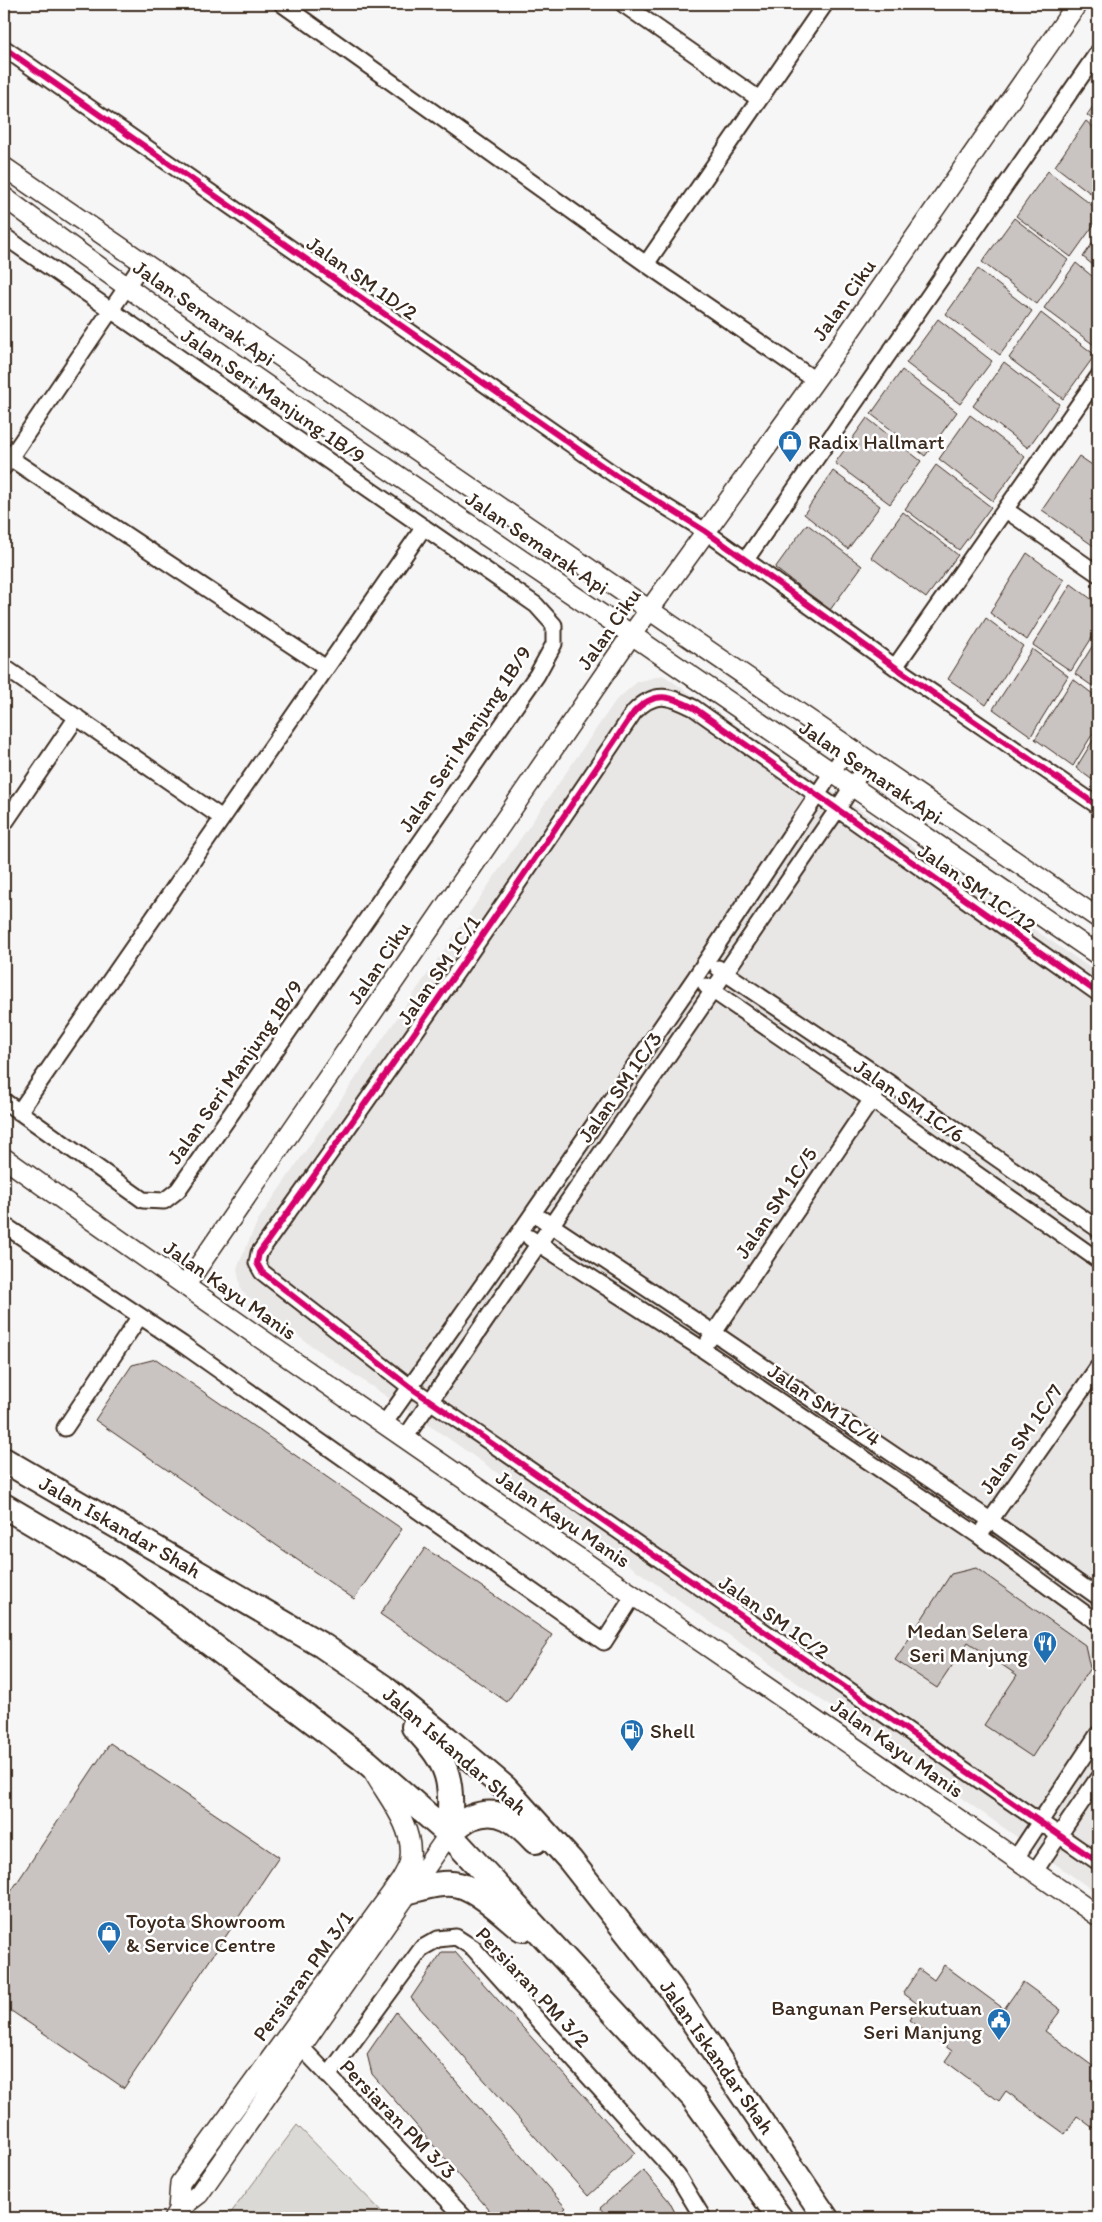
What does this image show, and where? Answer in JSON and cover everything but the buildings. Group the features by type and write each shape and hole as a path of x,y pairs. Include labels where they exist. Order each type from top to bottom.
{"main road":[{"name":"Jalan Iskandar Shah","path":"4,1460 323,1646 383,1687 505,1788 570,1860 670,1987 826,2218"},
{"name":"Jalan Iskandar Shah","path":"4,1506 114,1571 367,1762 449,1834 692,2097 780,2218"},
{"path":"323,1646 408,1720 441,1758 448,1776 451,1795 449,1834"},
{"path":"449,1834 472,1817 499,1814 517,1822 670,1987"},
{"path":"410,1891 436,1885 459,1885 472,1890 582,1977"}],"street":[{"path":"282,4 646,264 815,380"},
{"path":"623,4 759,99"},
{"path":"646,264 825,4"},
{"name":"Jalan Ciku","path":"184,1286 632,634 815,380 1077,4"},
{"name":"Jalan SM 1D/2","path":"4,48 615,475 705,531 895,667 1098,806"},
{"path":"745,561 1098,52"},
{"name":"Jalan Semarak Api","path":"4,167 1098,918"},
{"name":"Jalan Semarak Api","path":"4,196 126,286 406,482 632,634 1098,955"},
{"name":"Jalan Seri Manjung 1B/9","path":"4,236 536,604 554,625 554,644 537,676 178,1190 164,1201 143,1200 19,1112"},
{"path":"143,263 7,462 326,668"},
{"path":"895,667 1098,377"},
{"path":"1006,510 1098,574"},
{"path":"4,1102 19,1112 424,526"},
{"path":"4,667 222,818"},
{"name":"Jalan SM 1C/1","path":"431,1399 410,1386 262,1272 257,1263 260,1253 384,1079 634,712 644,701 659,697 673,697 694,708 837,810"},
{"path":"4,824 77,718"},
{"name":"Jalan SM 1C/3","path":"384,1424 520,1232 695,978 817,796 830,772 849,747"},
{"name":"Jalan SM 1C/3","path":"405,1438 837,810 868,760"},
{"name":"Jalan SM 1C/12","path":"837,810 1098,994"},
{"name":"Jalan SM 1C/6","path":"706,961 885,1080 1098,1229"},
{"name":"Jalan SM 1C/6","path":"695,978 872,1100 1098,1260"},
{"name":"Jalan SM 1C/5","path":"702,1349 885,1080"},
{"name":"Jalan Kayu Manis","path":"4,1158 184,1286 1098,1916"},
{"name":"Jalan SM 1C/4","path":"533,1213 990,1520 1098,1596"},
{"path":"4,1225 140,1316 604,1642 634,1596"},
{"name":"Jalan SM 1C/4","path":"520,1232 702,1349 979,1536 1098,1623"},
{"path":"65,1428 140,1316"},
{"name":"Jalan SM 1C/7","path":"979,1536 1098,1367"},
{"name":"Jalan SM 1C/2","path":"431,1399 1098,1862"},
{"path":"1016,1858 1098,1734"},
{"name":"Persiaran PM 3/1","path":"176,2214 180,2183 401,1880 410,1860 407,1828 367,1762"},
{"path":"1035,1872 1098,1778"},
{"name":"Persiaran PM 3/1","path":"176,2214 199,2194 449,1834"},
{"name":"Persiaran PM 3/2","path":"328,2076 422,1948 438,1939 456,1937 473,1948 677,2175 703,2218"},
{"name":"Persiaran PM 3/3","path":"302,2048 465,2218"}],"shaded area":[{"path":"663,675 1098,973 1098,1894 452,1441 306,1342 241,1291 237,1268 258,1220 616,700 637,682"},
{"path":"297,2125 388,2218 227,2218"}],"cycle path":[{"path":"4,48 615,475 705,531 895,667 1098,806"},
{"path":"1098,993 694,708 670,698 663,697 649,700 634,712 449,984 259,1253 257,1263 262,1272 410,1387 1098,1862"}],"place":[{"name":"Radix Hallmart","path":"790,463"},
{"name":"Medan Selera Seri Manjung","path":"1045,1664"},
{"name":"Shell","path":"632,1752"},
{"name":"Toyota Showroom & Service Centre","path":"109,1954"},
{"name":"Bangunan Persekutuan Seri Manjung","path":"999,2041"}]}
